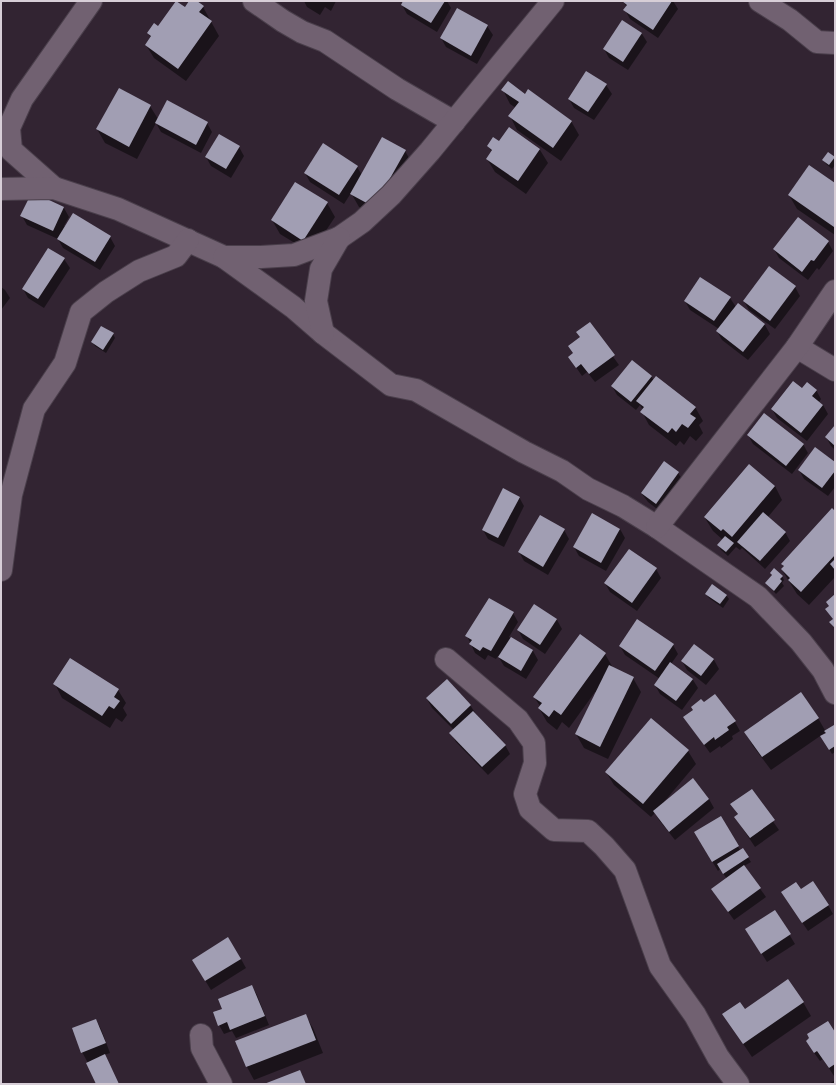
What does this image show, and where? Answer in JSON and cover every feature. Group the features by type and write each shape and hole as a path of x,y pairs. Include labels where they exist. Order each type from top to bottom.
{"street":[{"path":"54,188 11,150 9,128 22,98 91,1"},
{"path":"254,1 283,21 302,32 325,42 397,89 454,122"},
{"path":"224,257 294,255 339,238 362,222 391,195 454,122 554,1"},
{"path":"760,1 790,20 818,42 835,43"},
{"path":"1,189 54,188 118,209 224,257 293,307 323,333 391,385 416,390 512,445 562,471 588,489 624,506 758,597 801,642 823,670 835,692"},
{"path":"323,333 316,301 321,269 339,238"},
{"path":"1,570 6,494 34,409 65,362 81,312 106,292 139,271 176,256 188,240"},
{"path":"657,527 797,347 835,291"},
{"path":"797,347 835,370"},
{"path":"446,659 518,720 534,743 535,763 525,794 530,809 554,830 588,831 626,870 660,966 695,1015 718,1057 738,1084"},
{"path":"201,1035 202,1048 220,1084"}],"building":[{"path":"176,1 185,7 189,1 197,1 204,6 199,12 212,21 178,69 145,45 151,36 147,33 154,23 158,26"},
{"path":"403,1 445,1 431,23 401,5"},
{"path":"622,1 672,1 653,30 623,10 627,5"},
{"path":"457,8 488,25 471,56 440,38"},
{"path":"622,20 642,33 623,62 603,49"},
{"path":"586,71 607,84 588,112 568,99"},
{"path":"508,81 525,94 528,89 572,121 553,148 508,116 519,102 501,90"},
{"path":"119,88 151,105 129,147 96,129"},
{"path":"167,100 208,122 196,145 155,123"},
{"path":"509,127 540,149 518,181 486,159 492,150 487,146 493,137 499,141"},
{"path":"219,134 240,146 226,169 205,157"},
{"path":"382,137 406,150 374,207 350,194"},
{"path":"323,143 358,166 339,195 304,173"},
{"path":"828,152 835,157 829,165 822,160"},
{"path":"809,165 835,183 834,227 788,195"},
{"path":"295,182 328,202 303,241 271,220"},
{"path":"32,192 64,207 53,231 20,216"},
{"path":"73,213 111,236 95,262 57,239"},
{"path":"798,217 829,241 814,261 811,260 802,272 773,249"},
{"path":"48,248 65,258 38,299 22,289"},
{"path":"769,266 796,286 770,321 743,301"},
{"path":"700,277 731,297 714,321 684,301"},
{"path":"738,303 765,324 743,352 716,331"},
{"path":"590,322 615,355 589,374 581,364 576,368 568,357 573,353 568,346 580,337 576,332"},
{"path":"101,326 114,333 103,350 91,342"},
{"path":"632,360 652,376 631,402 611,386"},
{"path":"656,376 696,407 690,414 696,418 688,428 682,424 676,432 672,428 668,433 640,412 644,407 636,401"},
{"path":"793,381 802,388 807,382 817,390 812,396 823,405 801,433 771,409"},
{"path":"764,413 804,444 786,466 747,435"},
{"path":"835,425 835,446 825,437"},
{"path":"815,447 835,462 835,471 822,488 798,470"},
{"path":"664,461 679,472 656,504 641,493"},
{"path":"749,464 775,486 732,537 723,529 721,531 704,517"},
{"path":"503,488 520,497 498,538 482,530"},
{"path":"832,508 835,511 835,555 801,592 788,580 790,578 781,569 784,566 781,564"},
{"path":"763,512 786,532 760,561 737,542"},
{"path":"592,513 620,529 601,563 573,547"},
{"path":"540,515 565,529 543,567 518,552"},
{"path":"725,536 734,543 726,552 717,545"},
{"path":"629,549 657,568 632,603 604,583"},
{"path":"835,559 835,570 830,564"},
{"path":"774,568 783,576 780,579 782,581 774,591 765,583 772,575 770,573"},
{"path":"712,584 727,595 720,604 705,594"},
{"path":"835,594 835,628 829,622 833,619 825,609 829,606 826,602"},
{"path":"489,598 514,612 491,651 483,647 480,651 469,644 472,640 465,636"},
{"path":"534,604 557,619 540,645 517,630"},
{"path":"637,619 674,644 655,671 619,646"},
{"path":"580,634 606,653 561,715 554,710 549,717 538,708 542,703 533,697"},
{"path":"511,637 533,650 521,671 498,657"},
{"path":"694,644 714,659 701,676 681,661"},
{"path":"70,658 119,689 114,697 120,701 114,709 109,706 102,716 53,684"},
{"path":"670,662 693,679 676,701 654,685"},
{"path":"609,665 634,677 600,747 575,734"},
{"path":"447,679 471,705 451,724 426,698"},
{"path":"801,692 819,718 762,757 744,732"},
{"path":"715,694 736,721 727,727 729,730 715,740 714,737 704,745 683,717 693,710 691,707 701,699 704,702"},
{"path":"473,711 506,745 482,767 449,733"},
{"path":"651,718 689,750 643,804 605,772"},
{"path":"834,725 835,746 829,750 820,736 826,733 824,731"},
{"path":"693,778 709,799 669,832 653,811"},
{"path":"752,789 775,820 750,838 734,817 738,814 730,804"},
{"path":"721,816 739,846 712,862 694,832"},
{"path":"743,848 749,857 723,874 717,864"},
{"path":"744,865 761,888 728,912 711,889"},
{"path":"813,881 829,905 802,923 781,892 796,882 801,889"},
{"path":"775,910 791,934 761,954 745,929"},
{"path":"228,937 241,959 205,981 192,960"},
{"path":"788,979 804,1002 743,1044 722,1014 740,1002 745,1009"},
{"path":"252,985 265,1016 230,1030 227,1022 218,1026 213,1012 222,1009 218,999"},
{"path":"306,1014 316,1040 246,1067 235,1041"},
{"path":"96,1019 106,1043 81,1053 72,1028"},
{"path":"828,1021 835,1032 835,1064 829,1068 817,1051 814,1053 806,1041 809,1038 807,1034"},
{"path":"105,1054 119,1084 96,1084 86,1063"},
{"path":"300,1070 306,1084 264,1084"}]}
